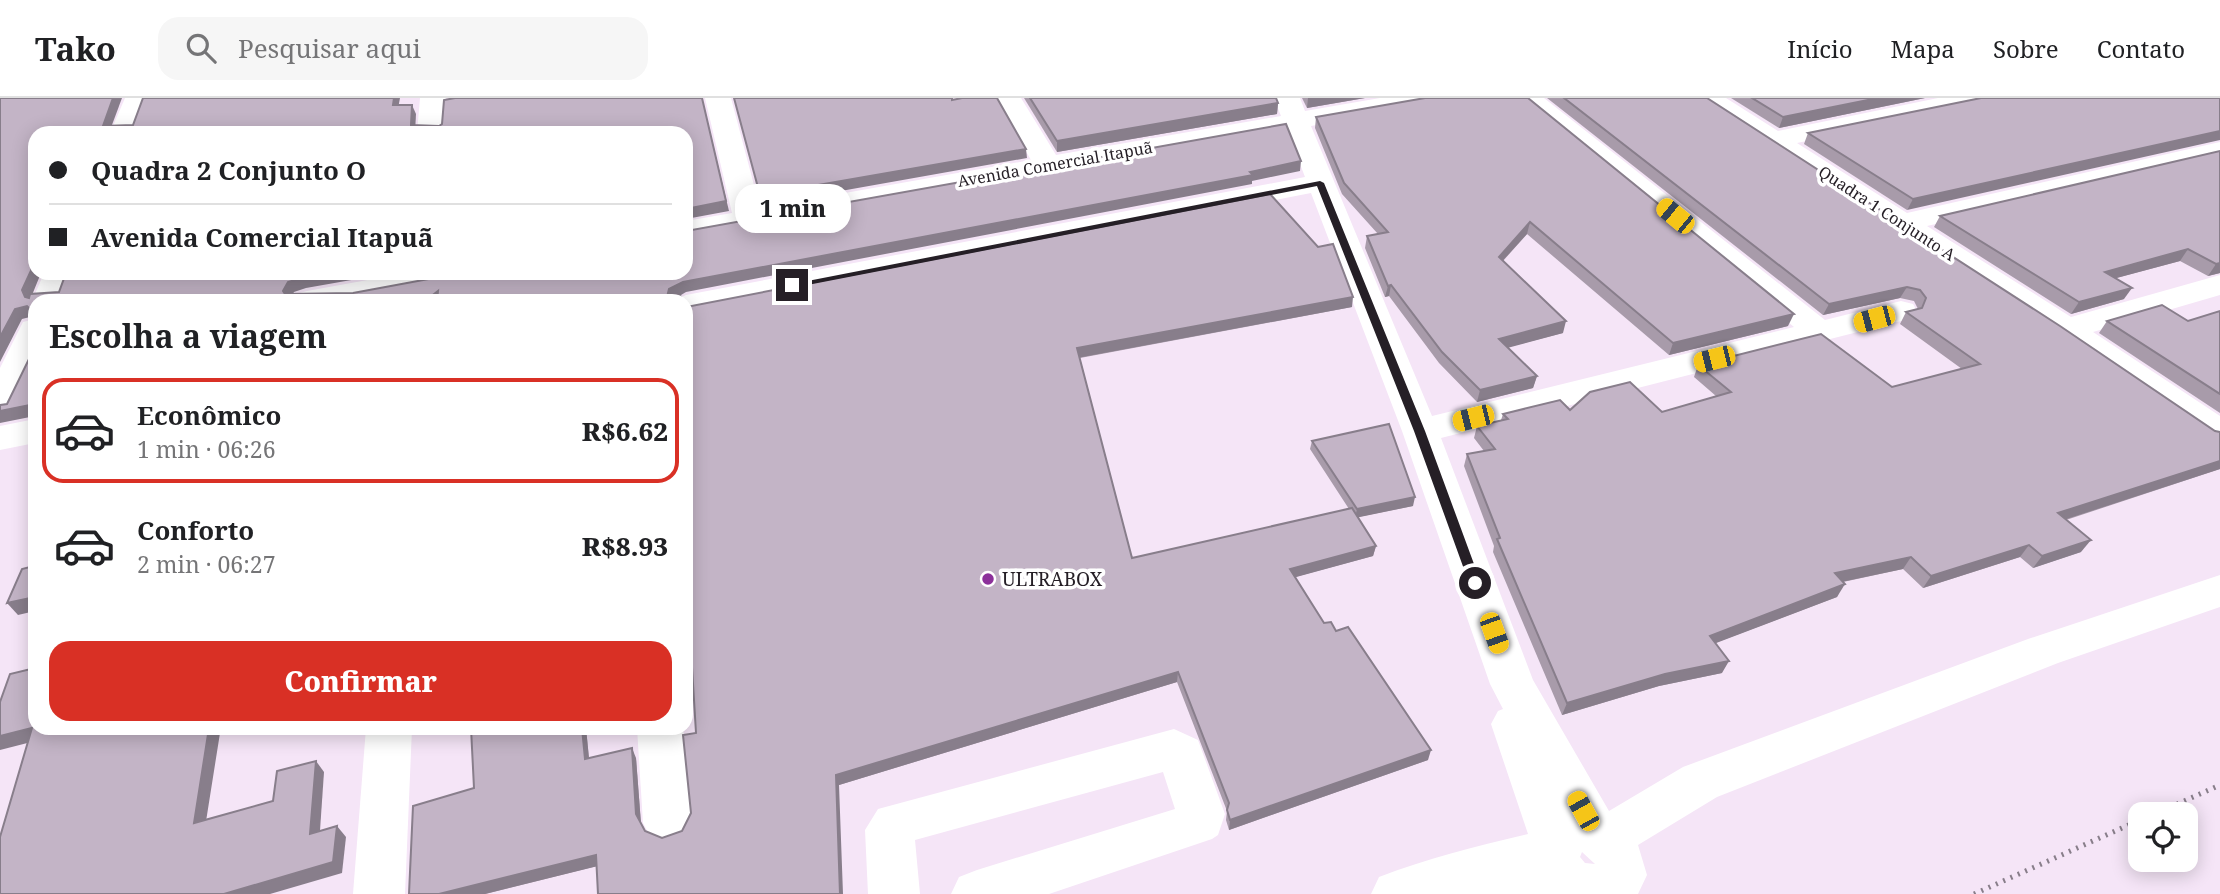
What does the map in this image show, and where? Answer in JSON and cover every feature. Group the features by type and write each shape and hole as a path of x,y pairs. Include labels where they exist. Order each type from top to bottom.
{"street":[{"path":"126,126 138,98"},
{"path":"431,126 433,98"},
{"path":"718,98 748,218"},
{"path":"1008,98 1049,166"},
{"name":"Avenida Comercial Itapuã","path":"693,229 1049,166 1290,109 1423,98"},
{"path":"1528,98 1821,333"},
{"name":"Quadra 1 Conjunto A","path":"1708,98 2066,329 2220,433"},
{"path":"1775,140 1975,98"},
{"path":"1290,109 1420,431 1512,684 1512,719 1591,865"},
{"path":"1902,223 2220,150"},
{"path":"693,304 1320,183"},
{"path":"355,294 417,285"},
{"path":"2066,329 2220,285"},
{"path":"1420,431 1901,311"},
{"path":"0,405 24,347"},
{"path":"0,438 28,432"},
{"path":"1494,894 1591,865 1714,800 1750,763 2043,651 2220,591"},
{"path":"379,894 389,735"},
{"path":"661,735 668,823"},
{"path":"894,894 890,830 895,824 1174,749 1181,754 1201,814 1200,820 1195,824 1058,882 976,894"},
{"path":"1397,894 1452,875 1591,865"}],"path":[{"path":"2182,802 2220,785"},
{"path":"1974,894 2128,825"}],"building":[{"path":"0,98 113,98 103,126 28,126 28,277 22,290 28,298 28,307 15,309 0,337"},
{"path":"143,98 394,98 393,105 412,105 411,125 439,126 103,126 133,125"},
{"path":"702,98 726,201 693,208 693,126 439,126 442,124 444,100"},
{"path":"734,98 997,98 1026,149 760,195"},
{"path":"1030,98 1276,98 1278,103 1057,141"},
{"path":"1425,98 1528,98 1794,314 1673,343 1530,222 1499,257 1566,321 1499,339 1537,376 1480,390 1442,352 1391,285 1388,286 1367,236 1388,232 1344,183 1316,117"},
{"path":"1564,98 1707,98 2220,432 2220,461 2058,513 2091,540 2042,556 2029,545 1931,576 1911,557 1835,573 1845,584 1710,636 1729,661 1665,674 1567,703 1497,539 1500,538 1467,454 1495,449 1477,426 1508,419 1503,414 1560,400 1570,410 1590,392 1630,382 1662,412 1731,392 1698,365 1821,334 1892,387 1980,364 1906,312 1922,308 1926,298 1920,290 1907,287 1829,304"},
{"path":"1752,98 1878,98 1783,117"},
{"path":"1981,98 2220,98 2220,131 1913,199 1808,133"},
{"path":"1286,124 1301,161 1250,172 1253,175 683,282 669,289 668,293 680,294 438,294 438,291 434,294 285,294 353,293 423,280 693,280 693,230"},
{"path":"2220,151 2220,263 2216,264 2188,249 2105,272 2132,288 2079,302 1940,216"},
{"path":"1270,194 1318,247 1333,244 1353,297 1077,348 1132,558 1352,508 1376,546 1290,569 1324,623 1331,622 1336,631 1348,627 1431,750 1230,820 1227,810 1229,803 1178,672 836,775 840,894 598,894 596,855 439,894 409,894 413,806 474,788 471,735 583,735 585,759 632,748 636,814 645,831 662,838 682,831 691,813 683,735 696,733 693,684 693,306"},
{"path":"63,280 294,280 288,282 283,291 285,294 30,294 59,292"},
{"path":"2162,305 2188,321 2220,311 2220,394 2107,321"},
{"path":"28,361 28,405 0,411 0,405 7,404"},
{"path":"1389,424 1415,497 1357,509 1312,441"},
{"path":"28,568 28,598 7,603 22,569"},
{"path":"28,670 28,729 0,736 0,702 10,674"},
{"path":"30,735 208,735 194,823 273,801 277,771 316,761 310,834 337,826 333,862 224,894 0,894 0,837"}],"place":[{"name":"ULTRABOX","path":"988,579"}],"route":[{"path":"792,285 1320,183 1420,431 1475,583"}]}
